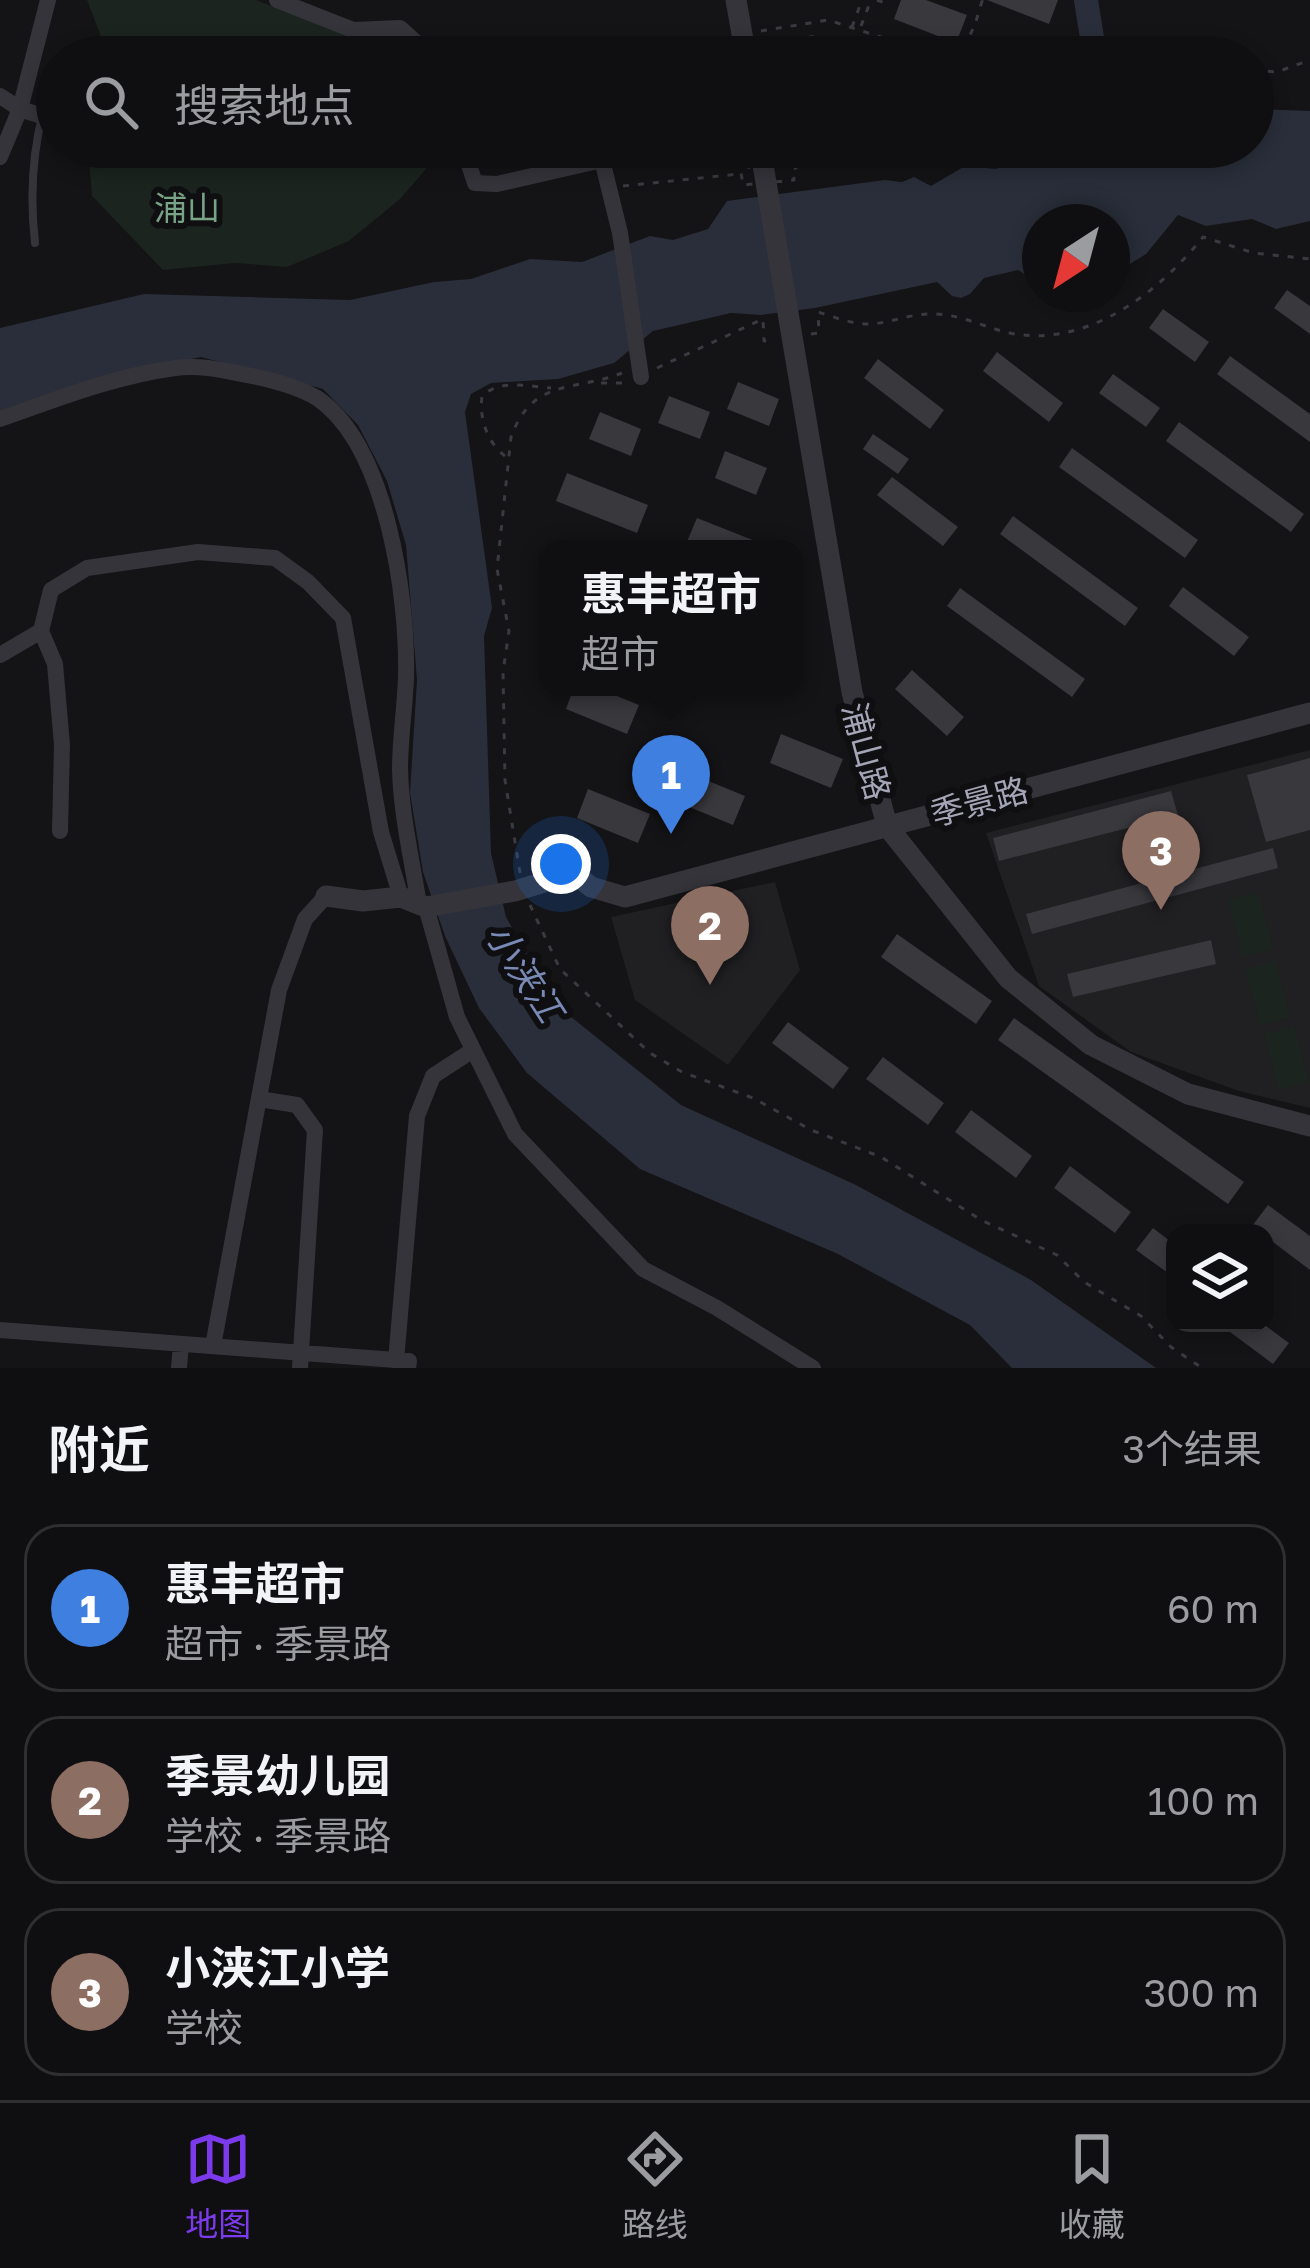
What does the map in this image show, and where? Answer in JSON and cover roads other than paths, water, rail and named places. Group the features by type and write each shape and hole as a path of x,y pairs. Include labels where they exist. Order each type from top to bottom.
{"street":[{"path":"39,36 48,0"},
{"path":"277,0 353,30 400,28 409,36"},
{"path":"307,0 318,0"},
{"path":"736,0 742,36"},
{"path":"0,157 20,110 36,47"},
{"path":"0,96 36,114"},
{"path":"470,168 475,183 497,184 567,168"},
{"path":"603,168 620,233 640,366"},
{"name":"浦山路","path":"763,168 852,692 887,826 1008,978 1091,1045 1188,1094 1310,1126"},
{"path":"0,419 114,381 179,367 214,368 272,380 316,398 336,416 360,448 379,488 389,532 404,627 400,770 415,903"},
{"path":"60,831 62,745 55,664 41,631 52,590 86,568 198,552 275,558 344,618 381,832 415,903 458,1017 515,1134 643,1269 718,1308 813,1368"},
{"path":"0,655 41,631"},
{"name":"季景路","path":"326,896 415,903 520,889 574,873 591,887 625,897 1310,713"},
{"path":"213,1346 279,990 305,919 326,896"},
{"path":"0,1330 213,1346 300,1361 402,1364 417,1117 434,1076 473,1050"},
{"path":"259,1099 297,1105 314,1130 300,1361"},
{"path":"179,1368 181,1344"}],"lane":[{"path":"35,244 31,206 36,149"}],"water":[{"name":"小浃江","path":"1274,110 1310,111 1310,221 1276,229 1252,219 1206,226 1178,215 1146,254 1130,264 1130,204 1022,204 1022,273 984,278 961,298 937,282 815,308 761,315 731,313 653,331 614,363 558,379 491,383 471,394 465,412 492,608 484,636 491,853 506,917 555,1004 681,1105 856,1185 1031,1280 1156,1368 1012,1368 970,1325 838,1254 640,1169 527,1073 479,1008 445,936 423,872 410,793 417,680 406,545 387,481 358,425 323,389 201,357 109,376 0,414 0,328 144,294 350,300 471,279 530,259 582,262 650,236 673,240 708,229 727,201 914,177 931,186 962,168 1274,168"}],"waterway":[{"path":"1086,0 1092,36"}],"place":[{"name":"惠丰超市","path":"671,834"},
{"name":"小浃江小学","path":"1161,910"},
{"name":"季景幼儿园","path":"710,985"}],"park label":[{"name":"浦山","path":"187,207"}]}
